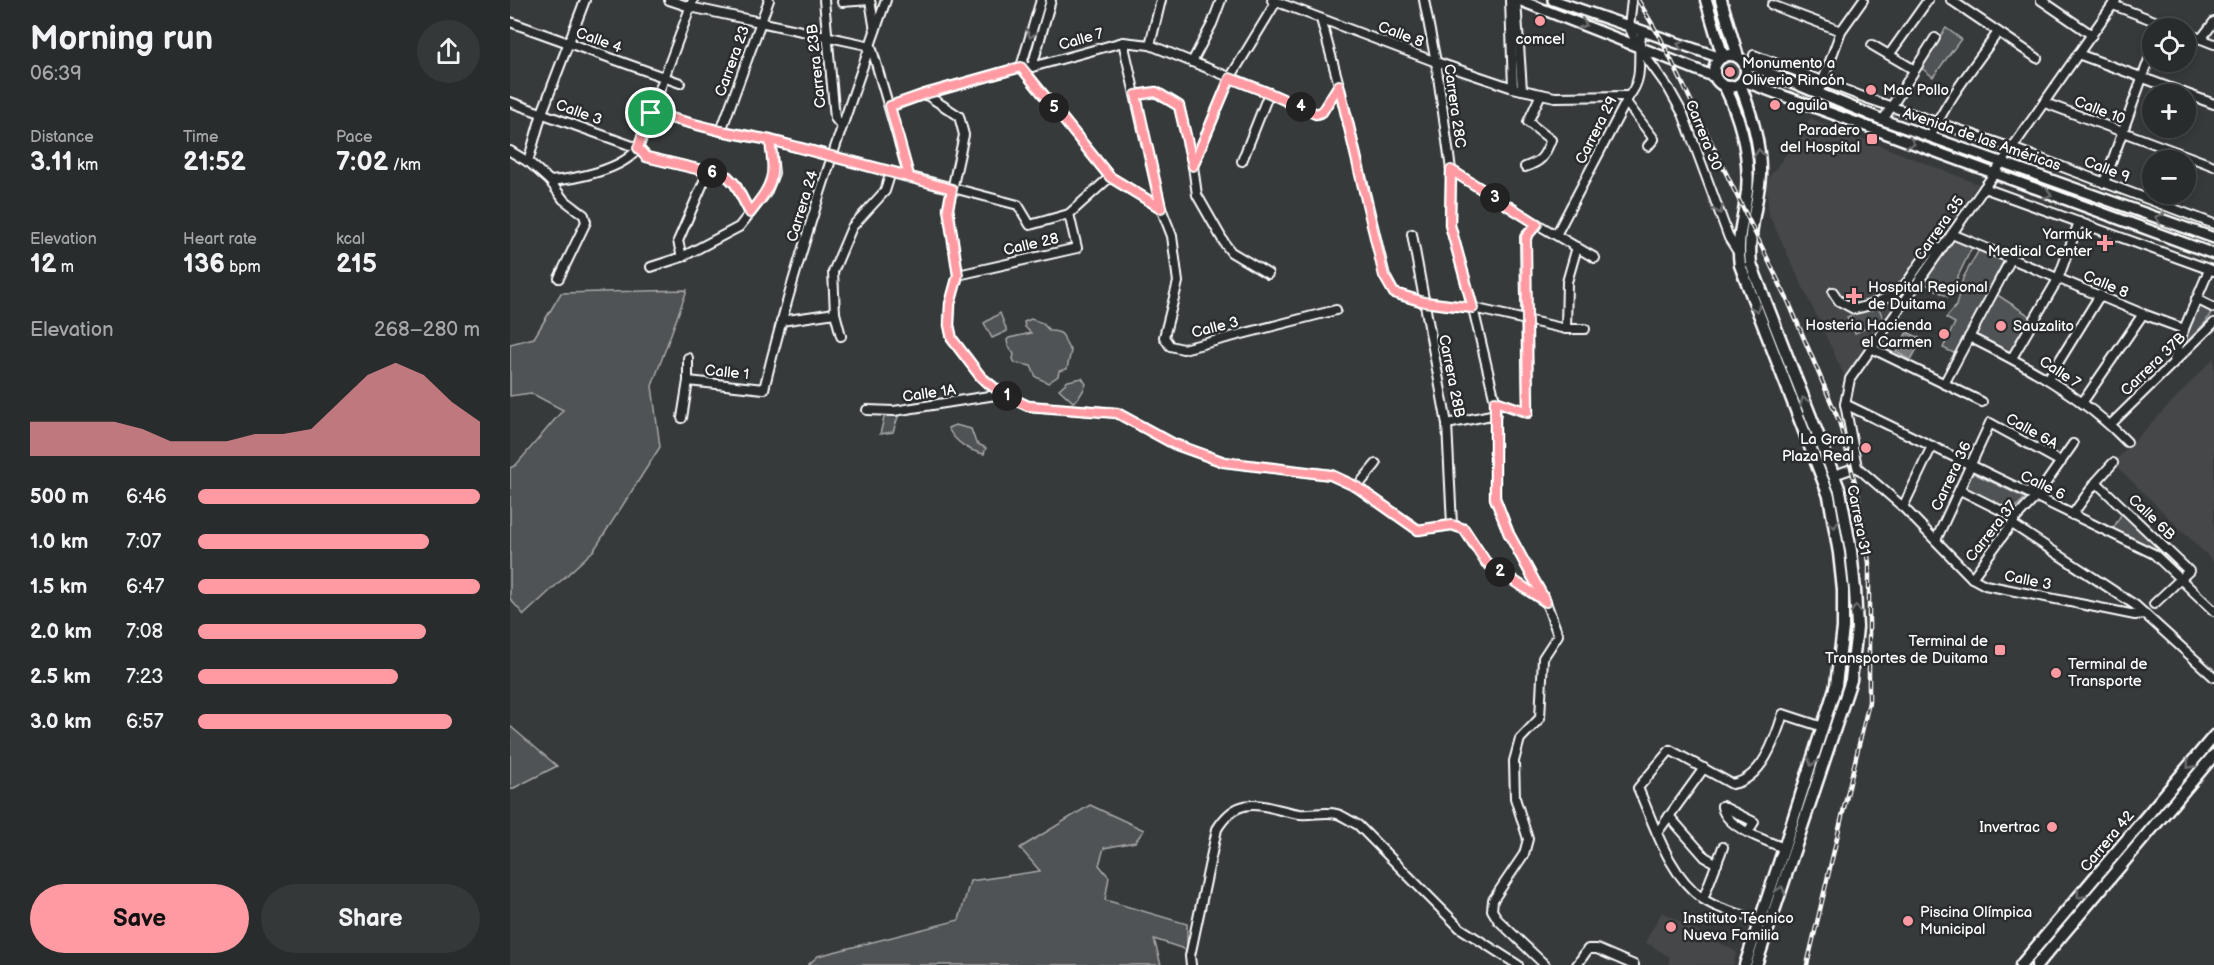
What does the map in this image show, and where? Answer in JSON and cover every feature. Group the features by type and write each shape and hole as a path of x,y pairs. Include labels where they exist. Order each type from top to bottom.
{"highway":[{"path":"1706,0 1722,58"},
{"path":"1721,0 1740,59 1746,70 1742,82 1735,87 1725,87 1719,83 1715,77 1716,64 1722,58 1730,55 1740,59"},
{"name":"Carrera 31","path":"1742,82 1760,150 1760,176 1749,236 1751,264 1840,491 1855,590 1857,628 1851,680 1756,965"},
{"name":"Carrera 31","path":"1725,87 1738,116 1746,153 1746,192 1738,252 1743,276 1829,496 1843,590 1840,666 1785,848 1744,965"},
{"path":"1815,458 1834,475"},
{"name":"Carrera 42","path":"2021,965 2214,736"},
{"name":"Carrera 42","path":"2040,964 2214,755"}],"main road":[{"path":"1518,0 1715,77"},
{"path":"1553,0 1722,58"},
{"name":"Avenida de las Américas","path":"1740,59 1883,120 2214,238"},
{"name":"Avenida de las Américas","path":"1742,82 2214,254"}],"street":[{"path":"528,162 542,113 585,0"},
{"path":"669,0 871,46 909,176"},
{"name":"Carrera 23","path":"721,131 769,0"},
{"name":"Carrera 23B","path":"824,0 835,118 842,128"},
{"path":"842,2 870,0 875,32"},
{"name":"Carrera 24","path":"764,389 781,321 832,157 886,0"},
{"path":"1041,0 1021,67 1110,177 1161,208"},
{"path":"1032,67 1051,0"},
{"path":"1150,45 1161,0"},
{"path":"1192,62 1212,24 1221,0"},
{"name":"Carrera 28C","path":"1424,0 1436,62 1451,170 1450,225 1495,401 1495,498 1509,534 1546,602"},
{"path":"1510,0 1517,89"},
{"path":"1517,89 1518,0"},
{"path":"1629,27 1632,0"},
{"path":"1818,94 1841,31 1863,0"},
{"path":"1889,55 1928,0"},
{"path":"1951,0 2037,58"},
{"path":"1193,166 1230,78 1274,1"},
{"name":"Calle 8","path":"1274,1 1436,62 1517,89 1555,97 1627,99"},
{"path":"2046,2 2092,35"},
{"path":"2115,3 2145,18"},
{"name":"Carrera 35","path":"1857,467 1845,404 1850,379 2115,3"},
{"path":"550,181 572,180 632,156 638,148 692,4"},
{"path":"1772,5 1841,31"},
{"path":"1321,19 1382,264 1389,286 1394,293 1424,302 1473,308 1566,329 1585,329"},
{"name":"Calle 4","path":"510,22 680,83"},
{"path":"2201,39 2214,22"},
{"name":"Carrera 30","path":"1629,27 1638,46 1669,88 1683,114 1729,238 1738,252"},
{"name":"Carrera 29","path":"1556,235 1627,99 1639,81 1638,46 1642,32"},
{"path":"1931,136 1936,123 1998,32"},
{"path":"2196,37 2214,44"},
{"path":"1883,120 1913,69 1935,38"},
{"name":"Calle 7","path":"890,106 1021,67 1032,67 1122,42 1150,45 1273,94 1316,114 1322,112 1339,85"},
{"name":"Calle 3","path":"1122,42 1161,208 1172,236 1178,282 1164,337 1170,346 1183,349 1336,310"},
{"path":"1872,45 1913,69"},
{"path":"2078,54 2214,104"},
{"name":"Calle 9","path":"1754,55 1890,107 2012,148 2214,224"},
{"path":"2104,183 2145,72"},
{"path":"1136,95 1156,92 1179,106 1193,166 1197,195 1224,244 1231,252 1268,274"},
{"path":"925,94 959,116 964,135 948,208 958,275 950,304 949,325 952,339 981,377 1002,394 1028,406 1117,413 1174,444 1224,462 1331,475 1357,487 1418,530 1452,525 1464,529 1486,562 1546,602 1558,635 1544,658 1540,718 1520,739 1514,761 1515,798 1528,839 1524,854 1493,900 1492,910 1498,920 1545,965"},
{"path":"1242,161 1273,94"},
{"path":"1525,167 1538,163 1543,158 1551,140 1528,122 1540,94"},
{"path":"1862,112 1866,98"},
{"path":"1627,99 1654,139 1648,146"},
{"name":"Calle 3","path":"510,102 638,148 646,157 727,176 735,184 750,213"},
{"name":"Calle 10","path":"2045,103 2214,166"},
{"path":"651,113 721,131 770,140 1018,205 1030,225 1069,214 1110,177"},
{"path":"651,267 682,257 739,227 766,193 774,173 770,140"},
{"path":"510,151 528,162 550,181 563,199 584,215 586,222 559,278"},
{"path":"1451,170 1595,258"},
{"path":"682,257 678,241 708,172"},
{"path":"841,336 835,313 833,272 846,236 885,191 891,172"},
{"path":"1984,188 2211,270 2196,299 2172,364"},
{"name":"Calle 28","path":"958,275 1077,248 1069,214"},
{"path":"2012,358 2058,279 2079,222"},
{"path":"1495,401 1528,412 1526,237 1537,224"},
{"name":"Carrera 28B","path":"1412,234 1447,424 1452,525"},
{"name":"Calle 8","path":"1952,234 2184,329"},
{"path":"1566,329 1567,282 1577,247"},
{"path":"1833,292 1839,302 1854,309 1861,308 1897,291 1906,283 1929,252 1935,247 1941,249"},
{"path":"1944,384 2011,259"},
{"path":"2048,379 2100,295"},
{"path":"2196,299 2214,308"},
{"path":"781,321 835,313"},
{"path":"2082,403 2143,314"},
{"name":"Carrera 37B","path":"2110,425 2214,323"},
{"name":"Calle 7","path":"1969,337 2048,379 2110,425 2127,442"},
{"path":"1871,348 1982,402"},
{"name":"Calle 1","path":"681,418 688,381 688,358"},
{"name":"Calle 1","path":"688,381 764,389"},
{"name":"Calle 1A","path":"867,410 894,411 1002,394"},
{"name":"Calle 6","path":"1845,404 2154,554 2214,611"},
{"path":"1447,424 1496,414"},
{"name":"Calle 6A","path":"1990,423 2061,462"},
{"name":"Carrera 36","path":"1936,540 1990,423"},
{"name":"Carrera 37","path":"1972,578 2014,521 2036,497 2073,444"},
{"path":"1904,507 1932,446"},
{"path":"2072,515 2113,463"},
{"path":"1357,487 1376,464"},
{"path":"1834,475 1857,467"},
{"name":"Calle 3","path":"1857,467 1904,507 1972,578 1985,585 2135,615 2145,614"},
{"name":"Calle 6B","path":"2096,482 2189,571 2182,579"},
{"path":"1960,490 2014,521 2135,605 2214,677"},
{"path":"2154,604 2182,579"},
{"path":"1759,920 1703,899 1685,884 1668,857 1638,788 1670,750 1732,784 1740,783 1757,770 1775,736 1782,714 1823,727"},
{"path":"1657,833 1704,768"},
{"path":"1191,965 1190,956 1217,829 1224,818 1233,811 1260,804 1300,814 1337,814 1358,825 1460,928 1518,965"},
{"path":"1748,832 1754,822 1722,806 1735,826 1748,832 1785,848"},
{"path":"1669,816 1705,857 1717,864"},
{"path":"1703,899 1723,847"},
{"path":"1577,965 1592,948 1634,965"}],"shaded area":[{"path":"1946,28 1961,39 1933,77 1919,66"},
{"path":"1730,60 1738,63 1741,71 1738,79 1730,82 1722,79 1719,71 1722,63"},
{"name":"Hospital Regional de Duitama","path":"1810,118 1978,184 1845,377 1769,215 1766,181 1805,129"},
{"path":"1953,238 1972,247 1948,297 1922,282"},
{"path":"1979,250 2004,260 1956,354 1943,348 1955,323 1946,318 1956,306 1963,278"},
{"path":"687,290 652,386 660,447 594,550 524,615 510,599 510,468 516,465 563,410 531,393 510,396 510,344 534,338 561,293"},
{"name":"Sauzalito","path":"1996,294 2030,316 2010,354 1974,335"},
{"path":"1877,304 1884,320 1855,333 1847,317"},
{"path":"2197,305 2212,310 2206,322 2180,349"},
{"path":"1000,313 1007,331 992,338 984,323"},
{"path":"1031,319 1042,323 1050,331 1063,335 1071,351 1067,369 1059,371 1058,376 1048,383 1036,377 1031,366 1015,363 1014,354 1008,346 1009,338 1031,333 1025,327 1024,322"},
{"path":"1907,332 1922,339 1911,360 1896,352"},
{"path":"2214,358 2214,562 2113,463"},
{"path":"1082,378 1086,384 1078,399 1073,402 1059,389 1068,381"},
{"path":"885,414 899,414 893,432 880,434"},
{"path":"955,425 971,429 976,443 986,448 984,454 973,451 954,438 948,428"},
{"path":"1971,472 2025,498 2011,512 1963,489"},
{"path":"2122,513 2179,567 2177,570 2152,548 2113,529"},
{"path":"510,726 557,766 510,790"},
{"path":"1090,805 1144,830 1135,842 1104,848 1099,865 1109,877 1105,900 1187,924 1187,950 1154,939 1161,965 808,965 818,956 959,920 970,881 1040,871 1020,848"},
{"name":"Instituto Técnico Nueva Familia","path":"1662,912 1737,952 1733,965 1668,965 1670,957 1645,942"}],"railway":[{"path":"1638,0 1661,39 1789,303 1839,421 1858,494 1869,563 1869,702 1807,965"}],"place":[{"name":"comcel","path":"1540,21"},
{"name":"Monumento a Oliverio Rincón","path":"1730,72"},
{"name":"Mac Pollo","path":"1871,90"},
{"name":"aguila","path":"1775,105"},
{"name":"Paradero del Hospital","path":"1872,139"},
{"name":"Yarmuk Medical Center","path":"2105,243"},
{"name":"Hospital Regional de Duitama","path":"1854,296"},
{"name":"Sauzalito","path":"2001,326"},
{"name":"Hosteria Hacienda el Carmen","path":"1944,334"},
{"name":"La Gran Plaza Real","path":"1866,448"},
{"name":"Terminal de Transportes de Duitama","path":"2000,650"},
{"name":"Terminal de Transporte","path":"2056,673"},
{"name":"Invertrac","path":"2052,827"},
{"name":"Piscina Olímpica Municipal","path":"1908,921"},
{"name":"Instituto Técnico Nueva Familia","path":"1671,927"}],"route":[{"path":"651,113 638,148 642,154 646,157 727,176 735,184 750,213 766,193 774,173 770,140 832,157 909,176 890,106 1021,67 1110,177 1161,208 1136,95 1156,92 1179,106 1193,166 1230,78 1316,114 1322,112 1339,85 1384,276 1394,293 1424,302 1473,308 1450,225 1451,170 1537,224 1526,237 1528,412 1495,401 1495,498 1509,534 1546,602 1486,562 1464,529 1452,525 1418,530 1357,487 1331,475 1224,462 1174,444 1117,413 1028,406 1002,394 981,377 960,353 952,339 949,325 950,304 958,275 948,208 952,189 909,176 770,140 721,131 651,113"}]}
